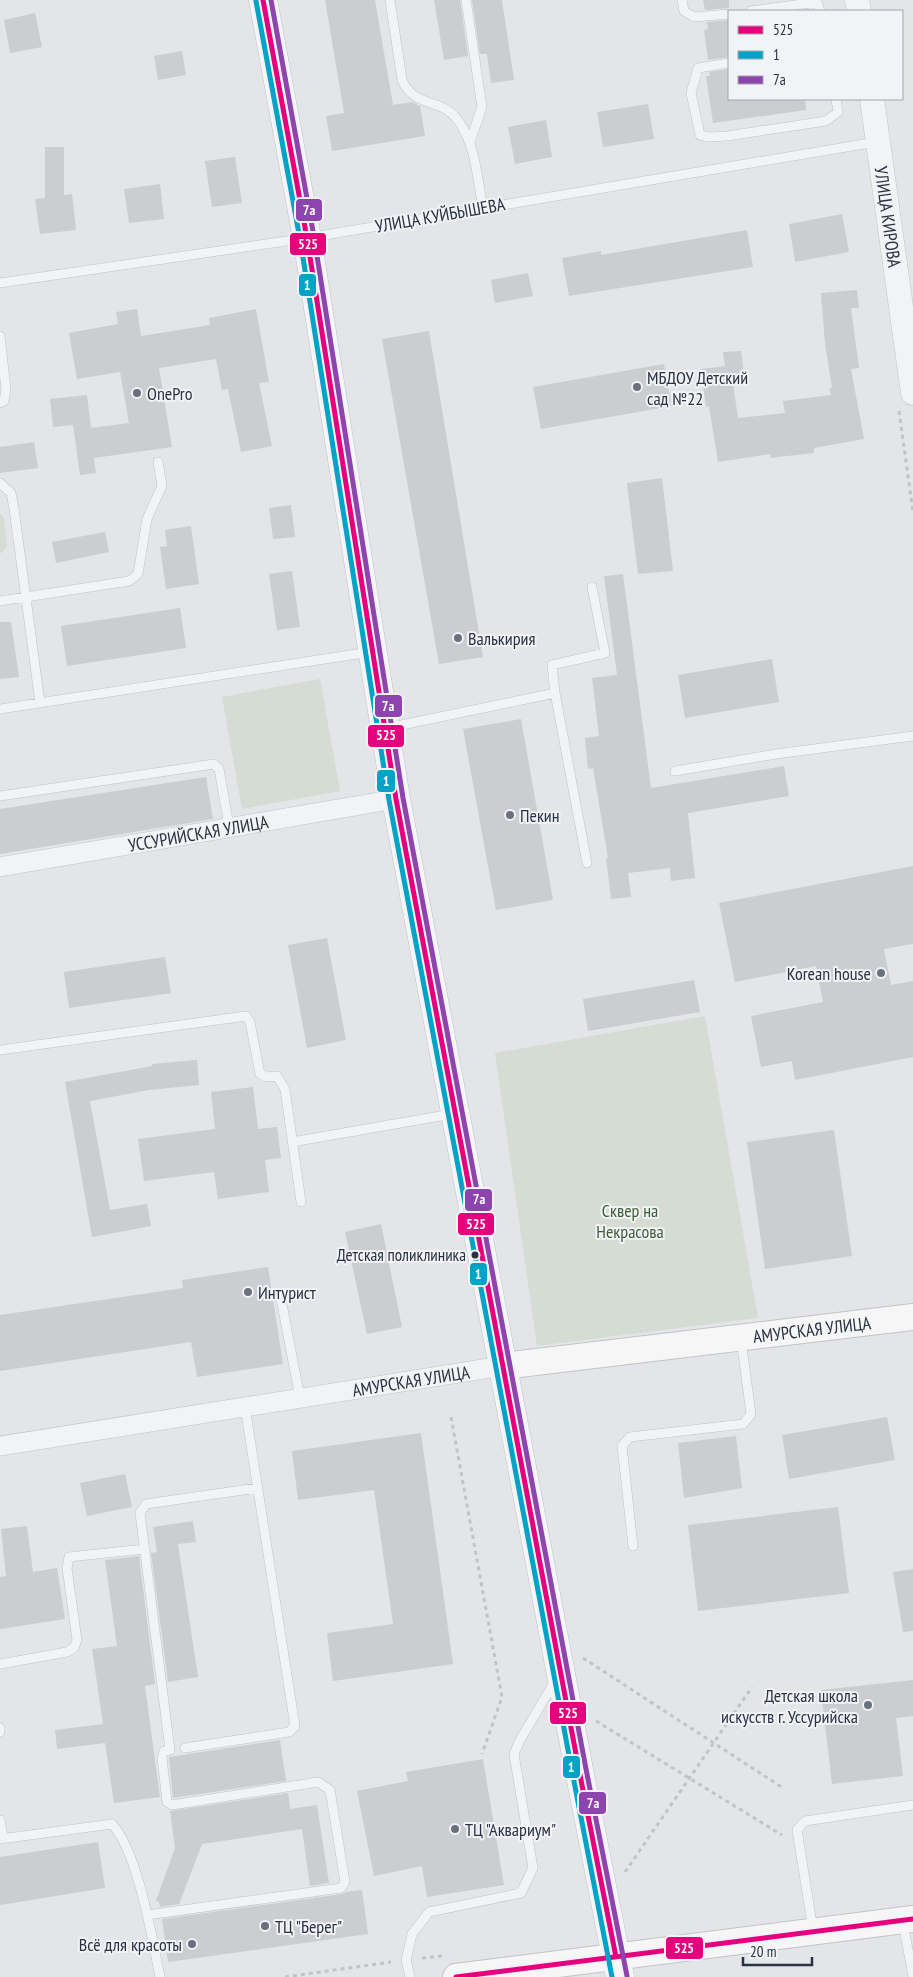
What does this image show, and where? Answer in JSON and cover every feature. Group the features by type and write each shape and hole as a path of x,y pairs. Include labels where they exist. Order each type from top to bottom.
{"main road":[{"path":"263,0 307,238 396,799 502,1366 569,1663 618,1967"},
{"name":"АМУРСКАЯ УЛИЦА","path":"502,1366 913,1317"},
{"path":"456,1977 618,1967 813,1933 908,1920"}],"street":[{"name":"УЛИЦА КИРОВА","path":"872,100 913,393"},
{"name":"УССУРИЙСКАЯ УЛИЦА","path":"0,867 229,826 396,799"},
{"name":"АМУРСКАЯ УЛИЦА","path":"0,1446 502,1366"}],"lane":[{"path":"390,0 402,80 406,90 418,98 442,107 456,118 470,142 483,208"},
{"path":"466,0 482,107 470,142"},
{"path":"682,0 684,11 694,17 728,14"},
{"path":"758,10 817,2 820,10"},
{"path":"728,64 698,68 691,93 700,135 727,136 826,121 838,112 836,100"},
{"name":"УЛИЦА КУЙБЫШЕВА","path":"0,283 307,238 879,142"},
{"path":"0,336 6,389 4,401 0,403"},
{"path":"0,601 129,581 138,574 147,519 162,486 158,462"},
{"path":"0,483 11,493 40,703"},
{"path":"587,863 555,694 552,665 605,653 592,587"},
{"path":"0,709 373,652"},
{"path":"384,728 555,694"},
{"path":"675,770 776,754 913,736"},
{"path":"0,796 214,764 219,769 229,826"},
{"path":"0,1050 246,1016 250,1022 260,1074 267,1077 277,1076 285,1089 301,1202"},
{"path":"292,1142 455,1113"},
{"path":"281,1299 300,1398"},
{"path":"633,1546 622,1446 630,1437 743,1424 751,1414 741,1338"},
{"path":"186,1748 289,1732 295,1726 245,1407"},
{"path":"148,1915 341,1888 344,1882 330,1790 327,1786 318,1782 172,1805 167,1802 162,1758 164,1751 170,1750 140,1514 146,1504 257,1488"},
{"path":"0,1664 67,1652 74,1648 77,1640 67,1568 69,1557 145,1548"},
{"path":"410,1977 406,1960 412,1934 429,1912 521,1893 534,1868 514,1754 520,1740 569,1663"},
{"path":"813,1933 798,1830 805,1821 913,1805"},
{"path":"0,1820 2,1839 112,1824 117,1829 131,1859 148,1915 160,1977"},
{"path":"908,1920 913,1976"}],"path":[{"path":"451,1417 502,1697 482,1754"},
{"path":"569,1663 714,1743 783,1788"},
{"path":"623,1875 752,1687"},
{"path":"591,1718 800,1846"},
{"path":"285,1977 406,1960"}],"green space":[{"path":"0,514 4,517 7,546 0,554"},
{"path":"320,679 340,791 242,809 222,697"},
{"name":"Сквер на Некрасова","path":"705,1016 758,1318 537,1346 495,1053"}],"building":[{"path":"325,0 375,0 393,105 412,102 420,106 425,136 332,151 326,116 344,113"},
{"path":"434,0 460,0 468,56 444,60"},
{"path":"472,0 502,0 514,80 491,83 487,54 480,54"},
{"path":"703,0 729,0 729,8 705,10"},
{"path":"35,13 42,47 10,53 4,20"},
{"path":"728,20 728,57 708,60 704,30 708,29 707,22"},
{"path":"182,51 186,75 158,80 154,56"},
{"path":"728,69 728,100 805,100 806,110 713,123 706,76 710,76 709,72"},
{"path":"648,104 654,139 603,147 597,112"},
{"path":"546,120 552,157 515,164 508,127"},
{"path":"45,147 64,147 64,195 72,194 76,230 40,234 35,199 45,198"},
{"path":"235,157 242,203 212,207 205,161"},
{"path":"160,184 164,219 129,223 124,189"},
{"path":"842,214 849,252 795,262 789,224"},
{"path":"747,230 753,267 569,296 562,258 601,251 601,255"},
{"path":"528,273 533,296 495,303 491,280"},
{"path":"857,290 859,308 851,308 859,368 851,369 864,439 814,448 814,453 770,458 770,454 718,462 709,406 706,407 701,369 725,366 723,352 741,351 744,374 732,376 738,418 785,413 783,401 831,395 829,388 832,388 825,344 821,293"},
{"path":"137,309 141,336 210,325 209,318 256,309 269,382 259,383 272,446 241,452 228,389 222,390 216,359 159,368 172,447 94,458 96,473 80,475 73,425 53,427 50,399 87,395 91,428 129,423 120,372 77,379 69,333 118,324 116,312"},
{"path":"429,331 483,657 439,664 382,339"},
{"path":"664,364 672,406 541,429 533,387"},
{"path":"34,442 38,468 0,473 0,447"},
{"path":"662,478 673,571 638,574 627,483"},
{"path":"291,505 295,537 273,539 269,508"},
{"path":"191,526 199,584 166,589 160,547 167,546 165,530"},
{"path":"105,532 109,552 56,563 52,542"},
{"path":"292,571 300,627 277,630 269,574"},
{"path":"623,574 651,788 784,766 789,796 688,813 695,878 671,881 670,868 628,873 631,897 611,899 606,858 608,858 593,768 588,769 585,738 599,736 592,678 617,675 604,576"},
{"path":"180,608 186,648 67,666 61,626"},
{"path":"0,622 11,622 19,677 0,679"},
{"path":"772,659 779,702 685,718 678,675"},
{"path":"521,719 553,900 496,910 463,729"},
{"path":"206,777 213,819 0,854 0,809"},
{"path":"913,866 913,944 884,949 891,985 913,981 913,1057 795,1080 792,1061 761,1067 751,1016 823,1002 816,966 735,982 719,903"},
{"path":"327,938 346,1040 307,1048 288,945"},
{"path":"165,957 171,993 69,1008 64,972"},
{"path":"694,980 700,1012 588,1031 583,999"},
{"path":"197,1060 199,1085 149,1090 90,1101 110,1210 147,1204 151,1226 92,1237 65,1082 152,1066 152,1064"},
{"path":"253,1087 258,1129 277,1127 281,1158 265,1160 269,1192 218,1199 214,1172 144,1181 138,1139 215,1129 211,1092"},
{"path":"834,1130 852,1256 765,1269 747,1142"},
{"path":"381,1224 402,1327 367,1334 345,1232"},
{"path":"268,1267 283,1364 197,1377 191,1342 0,1371 0,1315 183,1288 182,1280"},
{"path":"887,1417 895,1460 789,1479 782,1435"},
{"path":"421,1433 453,1664 333,1681 327,1633 393,1624 374,1490 298,1500 292,1451"},
{"path":"736,1436 742,1488 684,1498 678,1443"},
{"path":"125,1474 132,1507 87,1516 80,1483"},
{"path":"838,1507 849,1593 698,1611 688,1525"},
{"path":"193,1521 196,1542 178,1544 198,1677 168,1682 151,1553 157,1552 153,1527"},
{"path":"27,1526 33,1572 57,1568 65,1619 0,1629 0,1577 6,1576 1,1529"},
{"path":"139,1556 155,1684 145,1686 160,1797 114,1803 105,1743 57,1749 55,1730 103,1724 92,1649 117,1646 105,1560"},
{"path":"913,1569 913,1631 903,1632 893,1572"},
{"name":"Детская школа искусств г. Уссурийска","path":"913,1680 913,1716 896,1718 903,1776 832,1784 821,1690"},
{"path":"280,1740 286,1781 173,1798 169,1757"},
{"name":"ТЦ \"Аквариум\"","path":"483,1759 504,1885 427,1897 422,1866 374,1876 357,1791 408,1781 406,1772"},
{"path":"288,1793 290,1809 317,1805 329,1883 310,1886 302,1829 202,1844 179,1904 160,1907 159,1902 156,1901 175,1848 170,1811"},
{"path":"98,1842 105,1888 0,1905 0,1857"},
{"name":"ТЦ \"Берег\"","path":"362,1890 368,1934 168,1962 162,1919"}],"transit line":[{"name":"525","path":"263,0 307,238 396,799 616,1957"},
{"name":"7а","path":"271,0 314,237 403,798 586,1769 627,1976"},
{"name":"1","path":"256,1 300,239 389,800 612,1977"},
{"name":"525","path":"456,1977 913,1919"}],"place":[{"name":"МБДОУ Детский сад №22","path":"637,387"},
{"name":"OnePro","path":"137,393"},
{"name":"Валькирия","path":"458,638"},
{"name":"Пекин","path":"510,815"},
{"name":"Korean house","path":"881,973"},
{"name":"Детская поликлиника","path":"475,1255"},
{"name":"Интурист","path":"248,1292"},
{"name":"Детская школа искусств г. Уссурийска","path":"868,1705"},
{"name":"ТЦ \"Аквариум\"","path":"455,1829"},
{"name":"ТЦ \"Берег\"","path":"265,1926"},
{"name":"Всё для красоты","path":"192,1944"}]}
